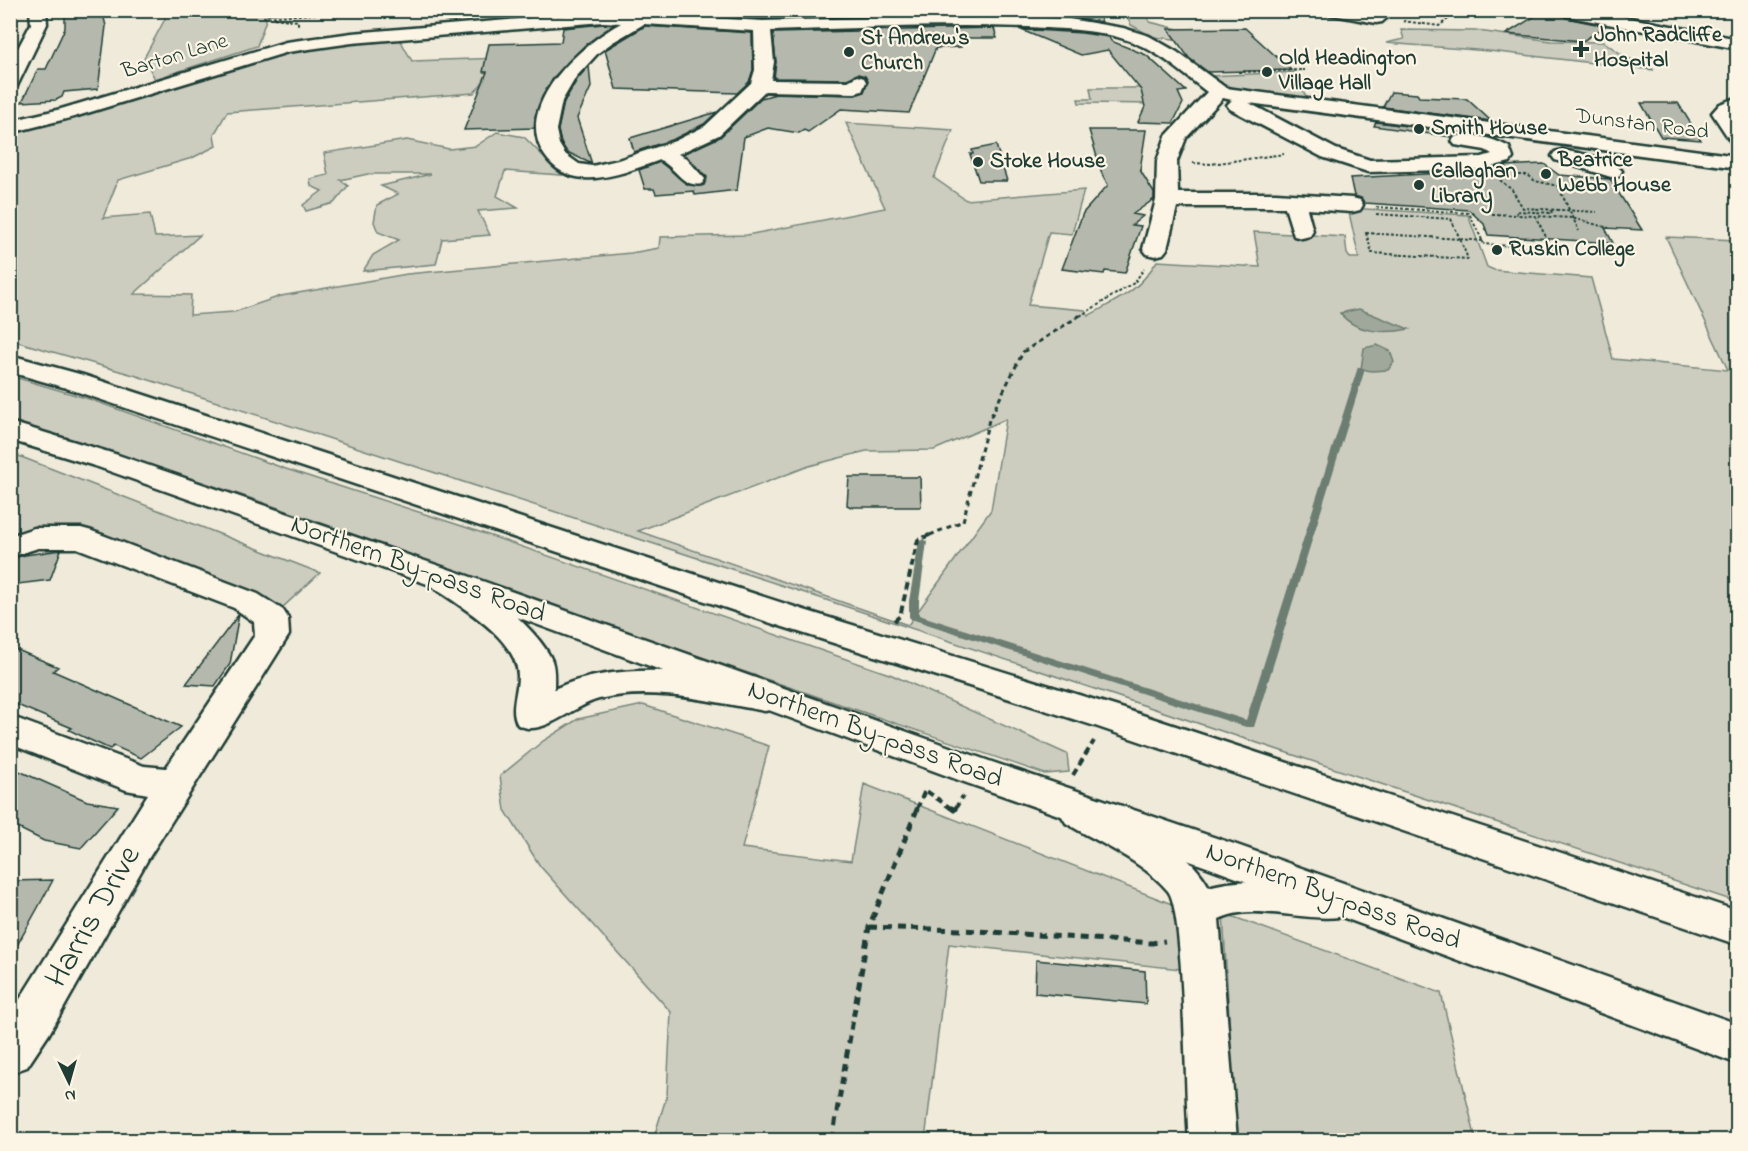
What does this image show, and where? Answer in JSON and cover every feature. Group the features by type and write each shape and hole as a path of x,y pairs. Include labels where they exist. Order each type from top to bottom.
{"main road":[{"path":"10,82 39,24 38,10"},
{"path":"1334,10 1382,14"},
{"path":"1648,10 1737,28"},
{"path":"1566,11 1737,44"},
{"path":"650,16 609,37 579,62 561,85 547,116 547,138 556,158 573,170 589,173 606,170 707,134 760,85 764,65 763,26"},
{"name":"Barton Lane","path":"10,127 67,113 254,56 314,42 584,18 650,16 763,26 925,16 1012,16 1045,21 1115,20 1230,98 1329,153 1368,166 1571,157 1611,171"},
{"path":"1650,47 1684,19"},
{"path":"760,85 855,87 857,82"},
{"path":"1155,249 1167,200 1167,161 1182,128 1212,97 1230,98 1298,112"},
{"name":"Dunstan Road","path":"1230,98 1737,162"},
{"path":"1737,103 1722,113 1737,138"},
{"path":"1396,132 1490,145 1502,151 1506,161"},
{"path":"658,153 679,162 694,179"},
{"path":"1167,200 1294,201 1357,214"},
{"path":"1294,201 1302,231"},
{"path":"10,363 73,381 780,615 1108,717 1737,928"},
{"name":"Northern By-pass Road","path":"10,431 108,461 442,578 1350,902 1737,1044"},
{"name":"Harris Drive","path":"10,547 34,538 81,538 246,601 271,618 272,635 150,820 38,1015 10,1053"},
{"path":"442,578 516,633 534,661 535,694 531,716 578,693 629,683 665,683 787,703"},
{"path":"10,729 140,780 177,782"},
{"path":"1059,800 1173,870 1190,889 1198,924 1213,1140"},
{"path":"1198,924 1222,899 1251,897 1350,902"}],"path":[{"path":"166,10 168,14 176,16 301,10"},
{"path":"174,10 189,10"},
{"path":"264,12 264,17 271,17 378,10"},
{"path":"1382,14 1439,26 1460,10"},
{"path":"271,17 298,21 298,26 301,25"},
{"path":"1236,72 1305,70"},
{"path":"1167,161 1211,164 1304,152 1329,153"},
{"path":"1506,161 1512,190 1523,208 1597,212"},
{"path":"1506,161 1534,181 1558,186 1578,231"},
{"path":"997,163 1023,163"},
{"path":"1518,214 1516,211 1552,213 1551,210"},
{"path":"1372,214 1451,219 1468,260 1372,253 1357,214 1469,213 1484,244 1552,249 1535,215"},
{"path":"1492,214 1572,218 1609,228"},
{"path":"1366,233 1483,241"},
{"path":"1513,239 1517,247"},
{"path":"887,627 900,616 918,540 963,521 989,420 1023,352 1134,283 1155,249"},
{"path":"832,1140 869,927 925,790"},
{"path":"869,927 963,930 1152,943 1198,924"}],"shaded area":[{"path":"162,10 323,11 268,14 257,46 155,79 144,58 165,19"},
{"path":"496,11 552,11 553,17 495,22"},
{"path":"1125,11 1144,11 1150,22 1190,32 1184,40 1153,37 1131,25"},
{"path":"1401,30 1478,31 1551,41 1604,42 1624,56 1654,70 1489,51 1386,43 1404,39"},
{"path":"398,36 412,61 503,58 474,93 227,112 214,135 216,146 192,158 118,180 103,218 150,214 155,237 200,235 134,294 191,295 190,315 234,312 281,296 407,274 631,253 659,248 660,237 747,235 885,208 846,123 953,130 934,178 966,200 1084,190 1072,234 1049,232 1028,305 1085,310 1088,316 1135,288 1157,261 1260,267 1254,232 1345,237 1347,254 1350,258 1359,258 1348,208 1468,215 1487,267 1494,270 1591,278 1613,359 1728,370 1666,237 1737,240 1737,902 796,590 137,376 11,340 10,130 269,54","holes":["1006,419 991,510 908,625 638,531 809,466 866,451 934,450"]},
{"path":"1295,72 1302,84 1299,85 1309,102 1240,91 1208,76"},
{"path":"1090,88 1152,88 1157,104 1079,103 1078,99 1092,99"},
{"path":"497,132 524,137 562,175 505,171 497,196 518,208 478,211 490,235 442,239 436,264 363,271 373,255 399,240 378,232 374,222 377,205 398,194 381,186 431,174 368,174 340,180 348,186 334,203 306,211 303,205 322,191 311,186 310,179 328,175 324,153 407,140 449,149 476,146"},
{"path":"1359,309 1409,329 1381,331 1362,328 1346,320 1340,313"},
{"path":"1377,345 1390,351 1394,362 1388,370 1361,369 1364,348"},
{"path":"11,376 89,399 286,469 468,528 892,675 1067,754 1069,772 1045,774 655,641 205,483 11,422"},
{"path":"11,453 320,573 271,618 81,538 11,547"},
{"path":"643,705 769,746 742,848 851,861 864,784 1177,906 1180,969 949,944 925,1140 653,1140 667,1095 671,1012 540,866 505,810 500,776 543,741 578,719"},
{"path":"1223,913 1441,993 1476,1140 1236,1140"}],"building":[{"path":"65,10 102,10 106,26 98,89 64,92 62,97 56,100 22,102 38,69 46,69 65,28"},
{"path":"616,10 942,10 942,13 964,13 763,19"},
{"path":"1545,10 1556,10 1566,18 1606,26 1583,41 1506,34"},
{"path":"1097,11 1102,22 1064,17 1062,13"},
{"path":"614,25 586,44 554,77 542,97 535,116 535,128 464,130 487,72 483,72 489,44 561,42 563,28"},
{"path":"645,26 752,33 753,70 749,82 737,93 616,89 605,50"},
{"path":"994,28 997,38 963,38 964,41 958,41 961,47 936,48 909,113 841,109 808,132 804,130 799,133 768,128 744,137 737,190 695,195 694,191 656,194 654,189 645,189 639,170 660,162 689,185 704,185 707,177 683,154 720,137 761,98 776,94 766,93 855,95 864,92 868,81 865,76 858,74 847,79 774,78 776,62 773,33"},
{"path":"1245,28 1291,70 1208,72 1189,58 1168,29"},
{"path":"1019,29 1109,37 1111,41 1146,55 1186,91 1178,92 1183,103 1173,123 1138,122 1145,107 1141,90 1108,50 1081,55"},
{"path":"589,66 591,87 577,118 592,164 567,152 561,143 558,130 564,102 578,78"},
{"path":"1391,92 1417,94 1419,97 1467,99 1491,121 1383,107"},
{"path":"1641,103 1678,103 1701,140 1661,137"},
{"path":"717,112 704,124 674,139 634,152 630,138"},
{"name":"Smith House","path":"1376,122 1461,133 1452,137 1374,126"},
{"path":"1089,130 1146,130 1140,170 1154,193 1154,199 1133,214 1143,216 1132,225 1141,226 1125,273 1105,271 1104,274 1062,269 1083,213 1108,185 1102,174"},
{"name":"Stoke House","path":"996,145 1007,181 979,181 970,154 973,154 972,150"},
{"path":"1544,164 1559,175 1610,179 1642,230 1605,228 1613,243 1488,235 1484,224 1469,210 1365,203 1361,198 1354,196 1350,178 1482,171 1502,166"},
{"path":"849,477 920,477 921,507 851,507 847,505"},
{"path":"61,550 50,580 10,585 10,559"},
{"path":"239,614 230,664 215,686 186,684"},
{"path":"10,647 58,667 53,671 181,727 141,758 114,746 110,749 90,740 69,730 72,728 10,702"},
{"path":"10,767 87,801 118,806 81,848 44,841 10,824"},
{"path":"53,880 40,904 10,958 10,881"},
{"path":"1036,960 1145,971 1146,1004 1035,993"}],"waterway":[{"path":"923,542 914,601 914,617 1250,725 1361,369"}],"place":[{"name":"John Radcliffe Hospital","path":"1581,49"},
{"name":"St Andrew's Church","path":"849,52"},
{"name":"Old Headington Village Hall","path":"1267,72"},
{"name":"Smith House","path":"1419,129"},
{"name":"Stoke House","path":"978,162"},
{"name":"Beatrice Webb House","path":"1546,174"},
{"name":"Callaghan Library","path":"1419,185"},
{"name":"Ruskin College","path":"1497,250"}]}
